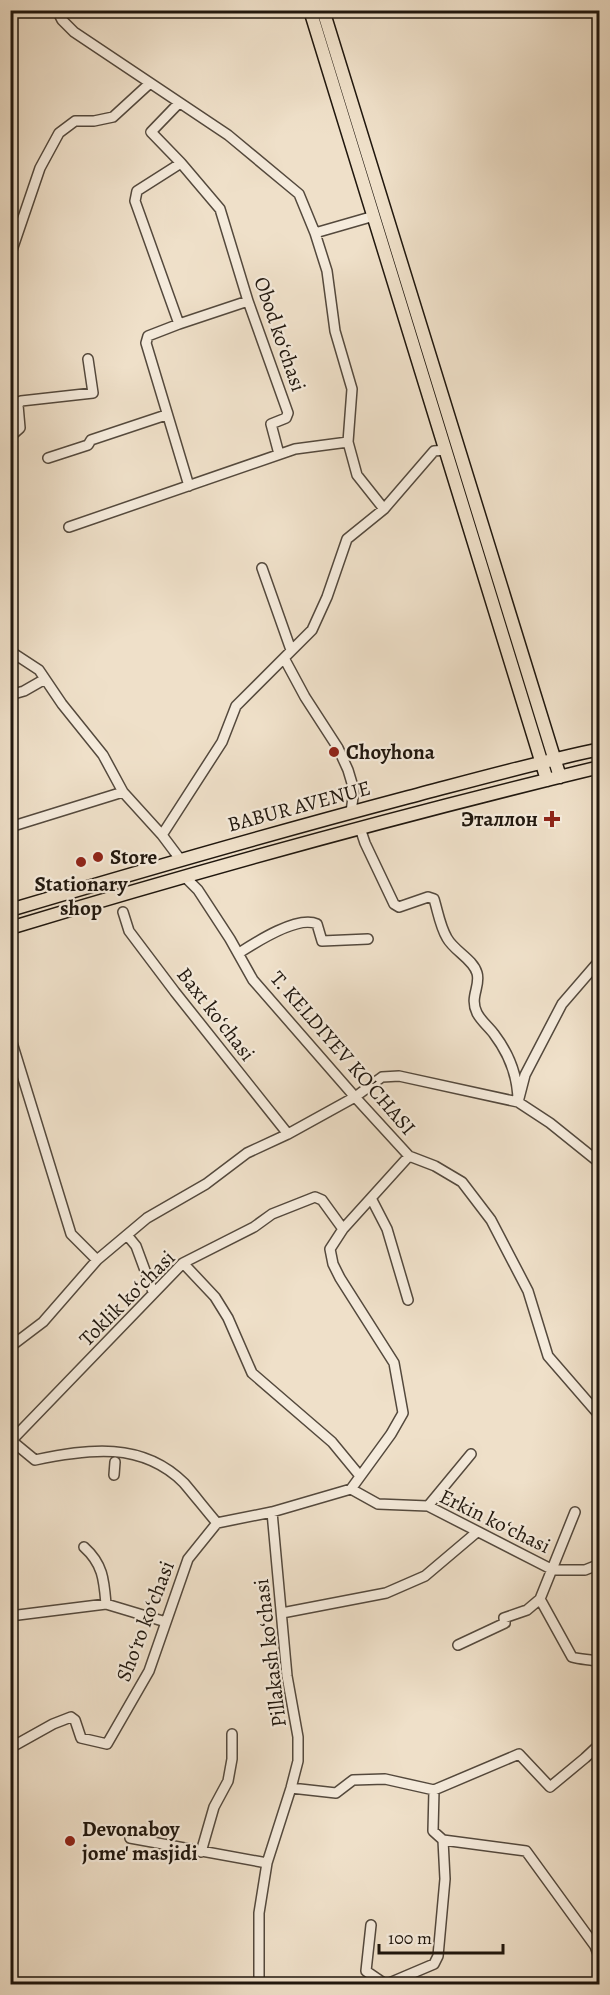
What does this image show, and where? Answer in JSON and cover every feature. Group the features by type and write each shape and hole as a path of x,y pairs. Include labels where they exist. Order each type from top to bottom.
{"main road":[{"path":"310,10 547,780"},
{"path":"323,10 560,777"},
{"name":"BABUR AVENUE","path":"10,910 180,859 351,812 600,749"},
{"path":"10,928 184,876 360,828 600,767"}],"street":[{"path":"57,10 62,20 74,32 178,104 228,135 299,194 327,271 335,332 352,389 348,442 357,475 384,509"},
{"path":"10,256 40,168 59,133 75,121 94,121 112,117 149,84"},
{"name":"Obod koʻchasi","path":"178,104 151,132 181,162 220,209 248,301 288,413 286,418 271,424 279,454"},
{"path":"178,324 135,201 135,195 137,191 181,162"},
{"path":"315,233 374,216"},
{"path":"189,486 166,415 146,339 148,336 178,324 248,301"},
{"path":"10,437 21,426 18,405 21,401 93,393 88,359"},
{"path":"48,458 88,445 91,440 166,415"},
{"path":"69,527 295,449 348,442"},
{"path":"162,835 222,742 236,706 312,630 327,597 347,539 384,509 434,451 462,458"},
{"path":"262,568 291,650"},
{"path":"10,651 39,670 62,704 103,755 123,792 162,835 180,859"},
{"path":"284,658 305,697 338,748 348,770 354,789 351,812"},
{"path":"10,695 24,691 45,679"},
{"path":"10,828 123,792"},
{"path":"360,828 364,843 394,904 399,907 428,897 434,899 447,938 476,970 477,978 473,997 475,1007 481,1019 500,1041 513,1068 517,1081 518,1102"},
{"name":"T. KELDIYEV KO'CHASI","path":"184,876 198,890 239,953 253,980 356,1097 409,1155 435,1166 462,1182 491,1220 528,1291 548,1356 600,1416"},
{"name":"Baxt koʻchasi","path":"123,912 129,931 288,1134"},
{"path":"239,953 271,933 309,922 317,924 322,940 368,939"},
{"path":"518,1102 525,1075 562,1004 600,960"},
{"path":"10,1036 71,1234 97,1260"},
{"path":"10,1347 43,1322 97,1260 147,1218 206,1184 247,1153 288,1134 356,1097 382,1077 399,1077 518,1102 550,1123 596,1160 600,1166"},
{"path":"11,1441 35,1460 63,1454 141,1455 162,1466 183,1483 217,1523 272,1512 351,1489 391,1434 403,1413 394,1364 355,1304 333,1264 330,1249 343,1229 409,1155"},
{"name":"Toklik koʻchasi","path":"11,1441 183,1263 254,1227 272,1214 315,1197 322,1200 343,1229"},
{"path":"371,1198 387,1229 408,1300"},
{"path":"127,1235 136,1245 153,1292"},
{"path":"183,1263 215,1297 228,1318 252,1373 332,1442 360,1476"},
{"path":"428,1506 471,1454"},
{"path":"114,1474 115,1455"},
{"name":"Erkin koʻchasi","path":"351,1489 378,1504 428,1506 553,1570 585,1570 600,1564"},
{"name":"Pillakash koʻchasi","path":"272,1512 287,1676 298,1737 298,1761 291,1788"},
{"path":"458,1646 506,1623 504,1618 527,1610 540,1599 575,1512"},
{"name":"Shoʻro koʻchasi","path":"10,1748 53,1724 71,1717 75,1720 81,1738 107,1744 149,1671 188,1559 217,1523"},
{"path":"282,1613 386,1593 425,1576 477,1532"},
{"path":"84,1546 95,1557 104,1579 105,1604"},
{"path":"540,1599 572,1657 583,1661 592,1659 600,1662"},
{"path":"10,1616 105,1604 166,1622"},
{"path":"201,1852 214,1807 228,1781 232,1759 232,1734"},
{"path":"259,1984 259,1913 267,1863 291,1788 336,1793 354,1780 385,1779 434,1790 519,1754 550,1787 600,1744"},
{"path":"434,1790 433,1831 443,1840 526,1851 595,1946 600,1959"},
{"path":"130,1838 267,1863"},
{"path":"370,1925 366,1971 386,1984 434,1964 438,1956 445,1879 443,1840"}],"place":[{"name":"Choyhona","path":"334,752"},
{"name":"Эталлон","path":"552,819"},
{"name":"Store","path":"98,857"},
{"name":"Stationary shop","path":"81,862"},
{"name":"Devonaboy jome' masjidi","path":"70,1841"}]}
